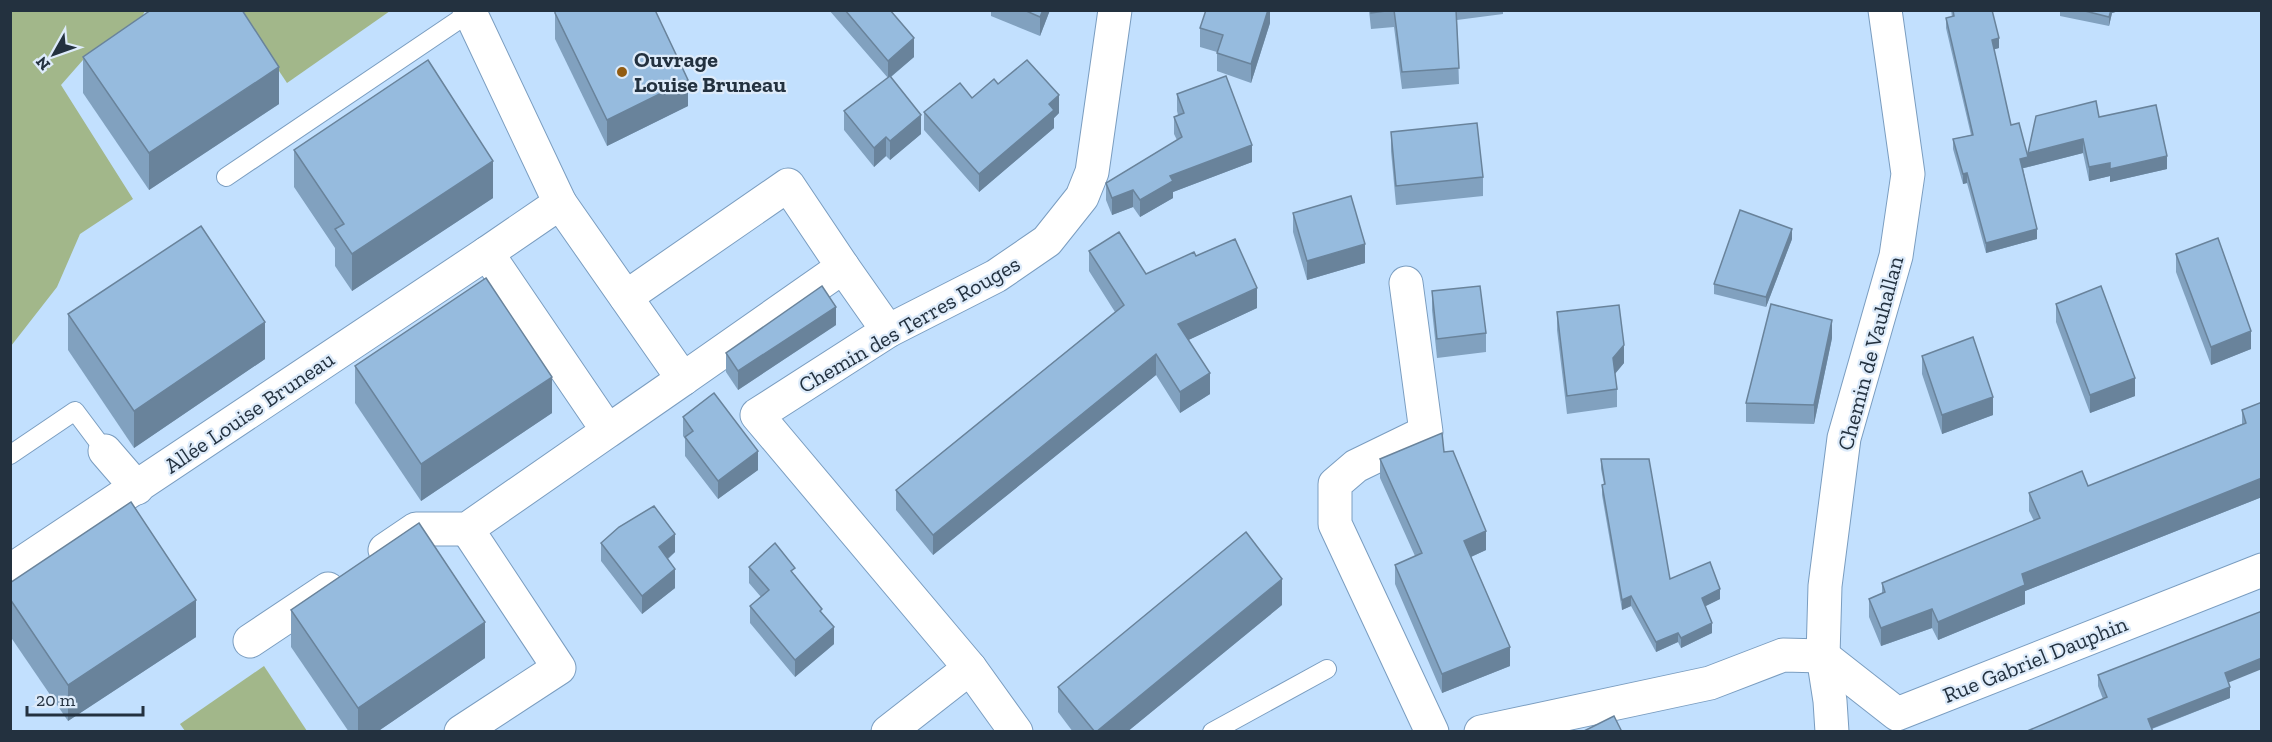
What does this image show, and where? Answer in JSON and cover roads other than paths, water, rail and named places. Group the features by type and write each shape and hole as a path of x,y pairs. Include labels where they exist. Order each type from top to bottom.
{"street":[{"name":"Chemin des Terres Rouges","path":"1016,732 970,668 757,415 888,331 996,276 1047,241 1082,197 1092,172 1115,10"},
{"name":"Chemin de Vauhallan","path":"1832,732 1823,656 1825,586 1844,438 1896,256 1908,174 1885,10"},
{"path":"469,12 560,203 683,379"},
{"path":"626,297 788,185 888,331"},
{"name":"Allée Louise Bruneau","path":"10,571 560,203"},
{"path":"487,253 608,431"},
{"path":"250,641 416,529 467,529 843,267"},
{"path":"1406,282 1426,432 1356,466 1335,484 1335,524 1432,732"},
{"path":"105,451 137,488"},
{"path":"461,732 558,668 467,529"},
{"name":"Rue Gabriel Dauphin","path":"1823,656 1897,714 2262,570"},
{"path":"1481,732 1710,683 1783,656 1823,656"},
{"path":"888,732 970,668"}],"lane":[{"path":"226,177 469,12"},
{"path":"10,455 75,411 105,451"},
{"path":"1212,732 1327,669"}],"place":[{"name":"Ouvrage Louise Bruneau","path":"622,72"}]}
